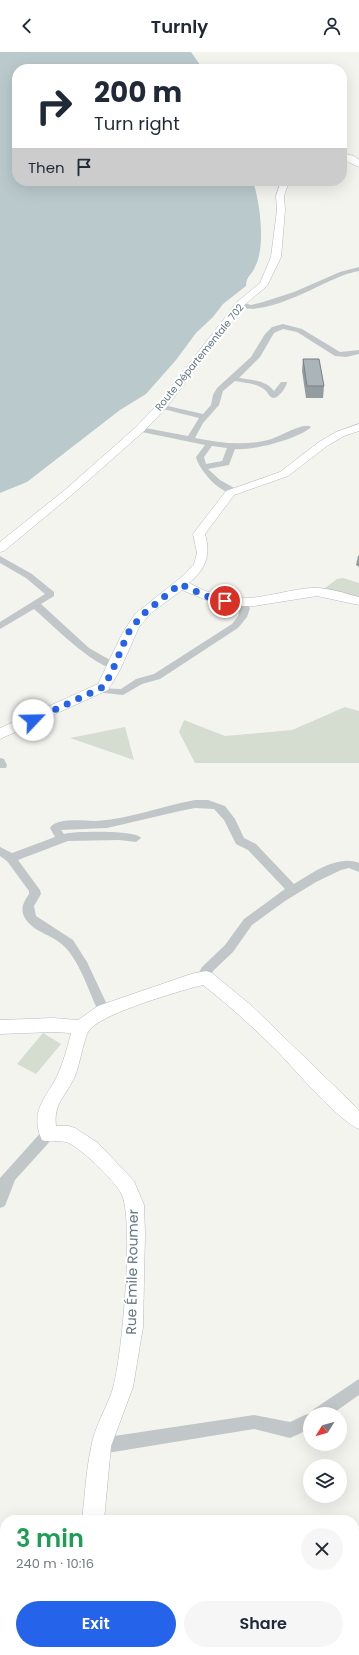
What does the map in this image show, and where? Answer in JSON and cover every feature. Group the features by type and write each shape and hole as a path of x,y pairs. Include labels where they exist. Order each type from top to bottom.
{"street":[{"path":"347,157 351,158 359,164"},
{"name":"Route Départementale 702","path":"0,548 70,492 140,429 162,406 240,304 264,284 276,257 281,210 280,196 283,186"},
{"path":"240,304 251,307 265,304 297,294 342,273 359,269"},
{"path":"190,439 205,417 216,406 217,395 220,390 255,359 270,334 280,327 290,328 302,332 337,354 345,355 359,352"},
{"path":"234,379 260,384 268,388 274,396 284,384"},
{"path":"162,406 205,417"},
{"path":"0,734 98,690 108,679 128,633 141,616 180,584 200,564 203,551 199,534 223,500 233,491 284,474 323,444 340,434 359,427"},
{"path":"140,429 231,447 241,447 271,442 307,428"},
{"path":"210,443 200,457 201,464 208,474 233,491"},
{"path":"203,467 226,463 231,447"},
{"path":"0,559 29,576 51,594 0,626"},
{"path":"180,584 206,596 225,601 265,602 311,592 327,593 359,601"},
{"path":"98,690 123,692 139,682 157,677 235,626 242,617 245,608 241,602"},
{"path":"35,604 86,650 114,666"},
{"path":"61,839 55,828 61,825 107,824 167,810 205,804 217,806 230,819 240,841 252,847 293,890"},
{"path":"11,858 67,837 111,836 136,838"},
{"path":"0,851 11,858 34,890 35,894 28,906 31,918 37,924 58,933 69,943 104,1012"},
{"path":"202,978 205,969 227,951 247,923 263,909 293,890 331,870 346,864 359,868"},
{"path":"0,1027 53,1025 81,1027 104,1012 190,981 206,978 220,988 359,1121"},
{"path":"0,1187 48,1134 46,1115 53,1096 66,1076 76,1050 81,1027"},
{"name":"Rue Émile Roumer","path":"48,1134 69,1134 92,1149 128,1187 135,1205 136,1233 133,1327 123,1387 101,1446 94,1515"},
{"path":"0,1202 13,1173"},
{"path":"329,1407 359,1386"},
{"path":"101,1446 254,1422 290,1430 303,1424"}],"shaded area":[{"path":"0,52 191,52 199,64 12,64 12,186 255,186 260,212 261,236 258,258 254,270 247,280 246,286 223,304 213,317 196,333 176,360 146,394 120,410 27,482 0,493"},
{"path":"343,578 359,583 359,599 325,588 337,579"},
{"path":"345,707 359,711 359,763 195,763 179,732 184,720 225,736 292,730"},
{"path":"125,727 134,760 70,738"},
{"path":"43,1033 61,1044 36,1074 17,1064"}],"building":[{"path":"303,359 319,359 324,386 307,386"}],"route":[{"path":"33,720 92,694 103,687 111,674 128,633 141,616 180,584 206,596 225,601"}]}
